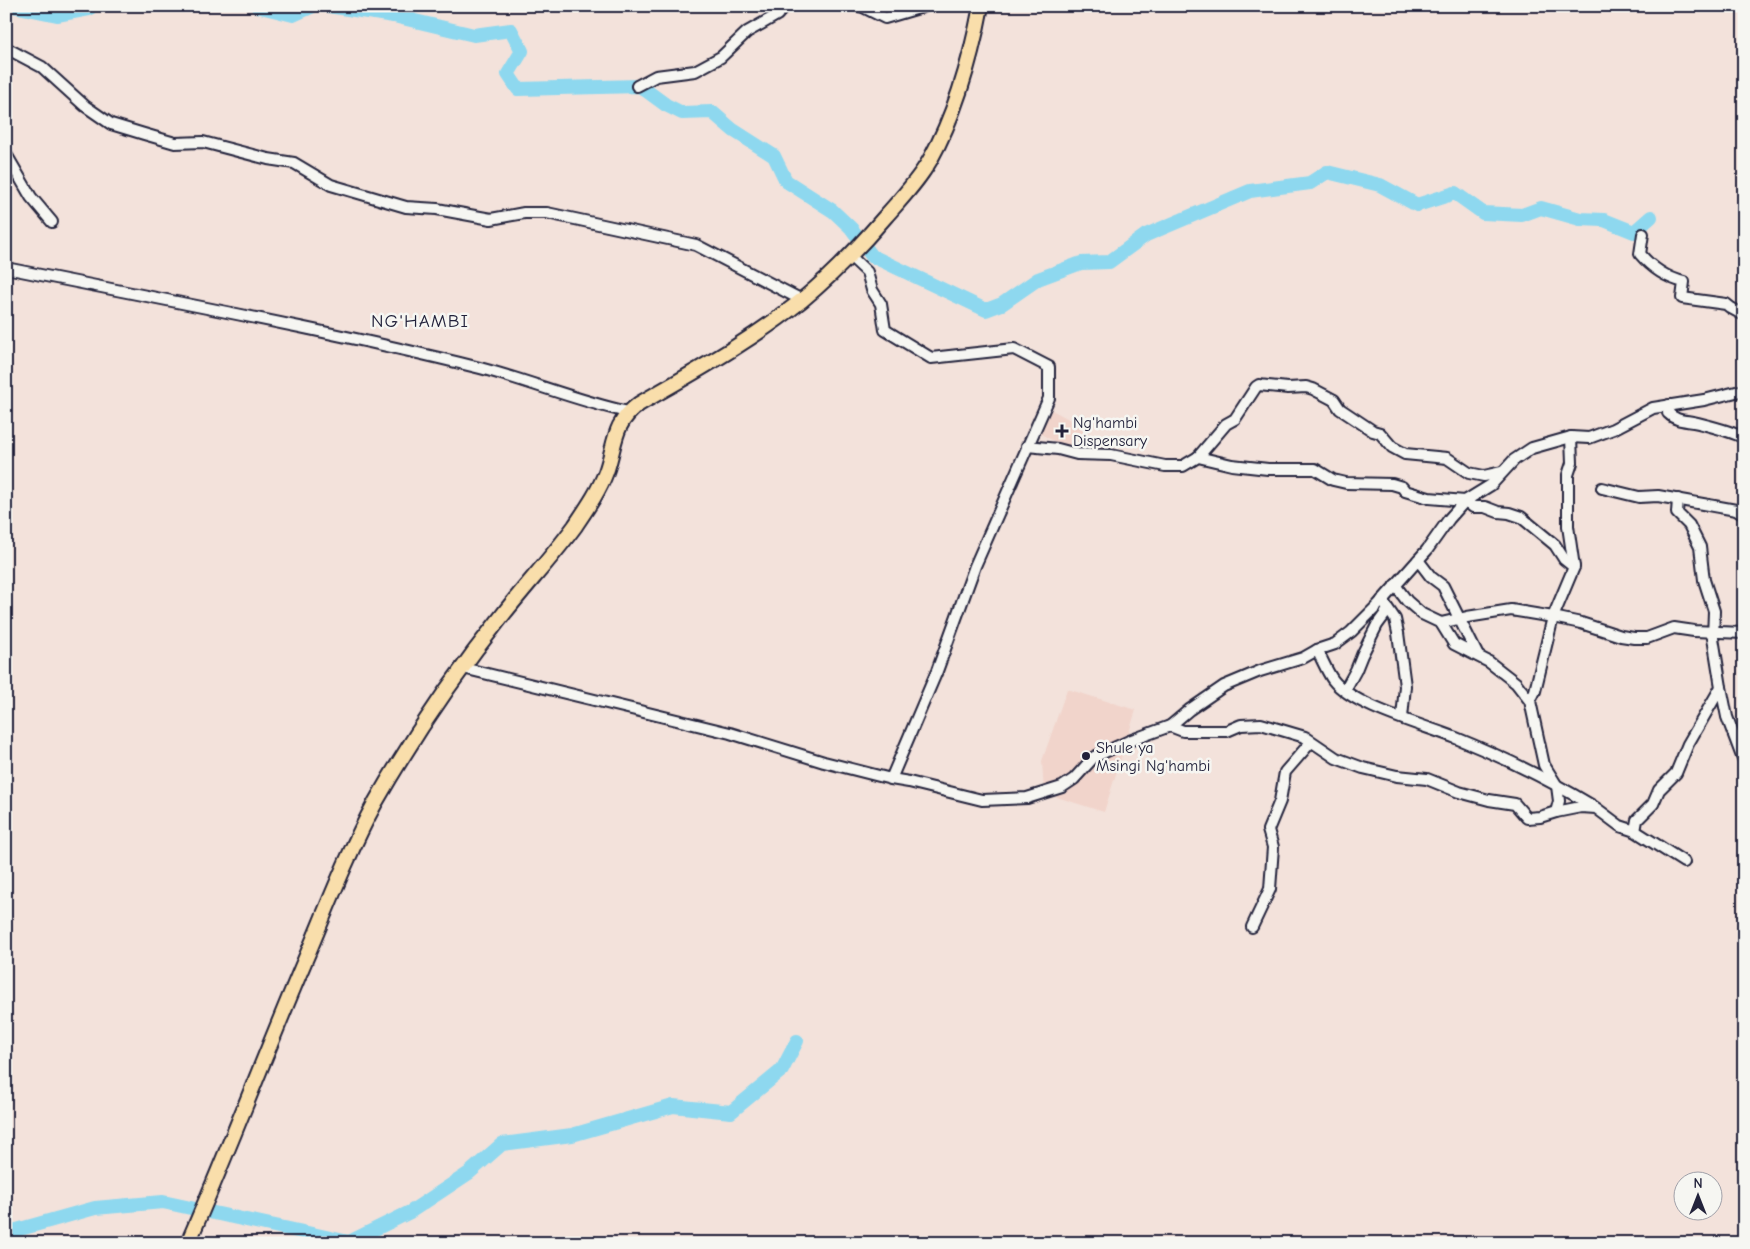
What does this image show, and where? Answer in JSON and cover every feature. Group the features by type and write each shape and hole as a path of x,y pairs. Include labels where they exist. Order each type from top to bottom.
{"main road":[{"path":"188,1243 320,924 370,814 434,707 505,611 561,546 586,509 604,476 619,425 628,412 638,404 737,347 802,300 870,234 916,180 929,162 948,124 968,65 981,6"}],"street":[{"path":"636,86 656,76 695,71 722,57 747,32 777,15 785,6"},
{"path":"858,6 863,6 885,18 926,6"},
{"path":"6,48 42,67 85,106 111,124 175,143 204,142 294,163 332,184 400,205 437,209 491,219 524,213 547,213 696,245 802,300"},
{"path":"6,154 32,198 52,222"},
{"path":"1643,234 1640,254 1648,264 1670,279 1684,282 1682,298 1726,304 1744,315"},
{"path":"854,250 867,272 872,290 881,304 885,330 931,358 1014,349 1049,367 1049,398 975,566 937,671 891,779"},
{"path":"6,268 258,318 481,369 595,405 628,412"},
{"path":"1027,446 1058,449 1076,454 1111,456 1165,466 1182,466 1198,457 1226,424 1235,419 1259,385 1288,388 1306,387 1334,400 1340,408 1373,432 1380,434 1392,447 1405,454 1446,458 1469,473 1484,476 1502,472"},
{"path":"463,668 730,733 891,779 982,800 1027,798 1062,787 1074,779 1094,757 1129,741 1170,726 1224,686 1260,671 1303,658 1317,650 1335,644 1351,632 1382,600 1418,560 1449,519 1466,501 1491,485 1514,460 1532,448 1571,437 1589,438 1613,429 1653,408 1704,400 1744,390"},
{"path":"1669,405 1668,412 1673,418 1684,422 1698,423 1744,438"},
{"path":"1530,701 1535,692 1553,617 1574,567 1568,526 1568,475 1572,463 1571,437"},
{"path":"1198,457 1232,465 1268,469 1315,469 1333,480 1346,483 1392,484 1402,487 1405,491 1429,498 1466,501 1473,507 1509,513 1521,517 1555,545 1564,559 1574,567"},
{"path":"1602,488 1639,497 1658,496 1736,510 1744,515"},
{"path":"1678,499 1677,513 1689,525 1700,547 1704,580 1714,611 1714,631 1720,687 1727,717 1744,762"},
{"path":"1418,560 1431,577 1443,586 1478,656"},
{"path":"1395,585 1407,601 1422,614 1441,623 1454,644 1489,662 1516,684 1530,701 1544,766 1558,786 1560,801 1556,812"},
{"path":"1382,600 1395,619 1405,686 1402,718"},
{"path":"1345,690 1377,625 1388,610"},
{"path":"1441,623 1511,610 1553,617 1620,636 1634,638 1647,638 1674,628 1694,631 1744,633"},
{"path":"1317,650 1334,681 1358,700 1456,738 1558,786 1596,808 1620,826 1635,831 1684,862"},
{"path":"1635,831 1637,820 1653,804 1659,790 1676,773 1688,744 1720,687"},
{"path":"1170,726 1183,731 1227,731 1241,724 1261,724 1305,737 1336,758 1363,768 1397,776 1427,780 1459,792 1489,800 1515,804 1527,818 1540,817 1581,807 1596,808"},
{"path":"1252,927 1270,889 1273,847 1268,830 1280,801 1285,772 1312,742"}],"shaded area":[{"name":"Ng'hambi Dispensary","path":"1052,410 1085,428 1072,451 1039,433"},
{"path":"1067,689 1136,710 1104,812 1044,793 1042,761"}],"waterway":[{"path":"13,6 57,15 89,9 91,6"},
{"path":"257,6 293,15 313,6"},
{"path":"328,6 394,16 474,35 511,30 522,51 508,74 518,89 640,86 666,105 682,113 712,112 733,130 774,156 786,181 833,211 851,228 872,256 986,310 1002,304 1038,279 1081,263 1109,262 1146,235 1250,191 1310,183 1327,172 1380,185 1417,205 1455,193 1483,213 1522,215 1541,208 1580,219 1604,220 1634,232 1651,217"},
{"path":"392,14 394,16 415,6"},
{"path":"6,1233 95,1208 163,1202 349,1242 410,1212 469,1173 502,1144 572,1135 673,1106 731,1112 782,1070 797,1041"}],"place":[{"name":"Ng'hambi Dispensary","path":"1062,431"},
{"name":"Shule ya Msingi Ng'hambi","path":"1086,756"}],"district":[{"name":"NG'HAMBI","path":"420,320"}]}
